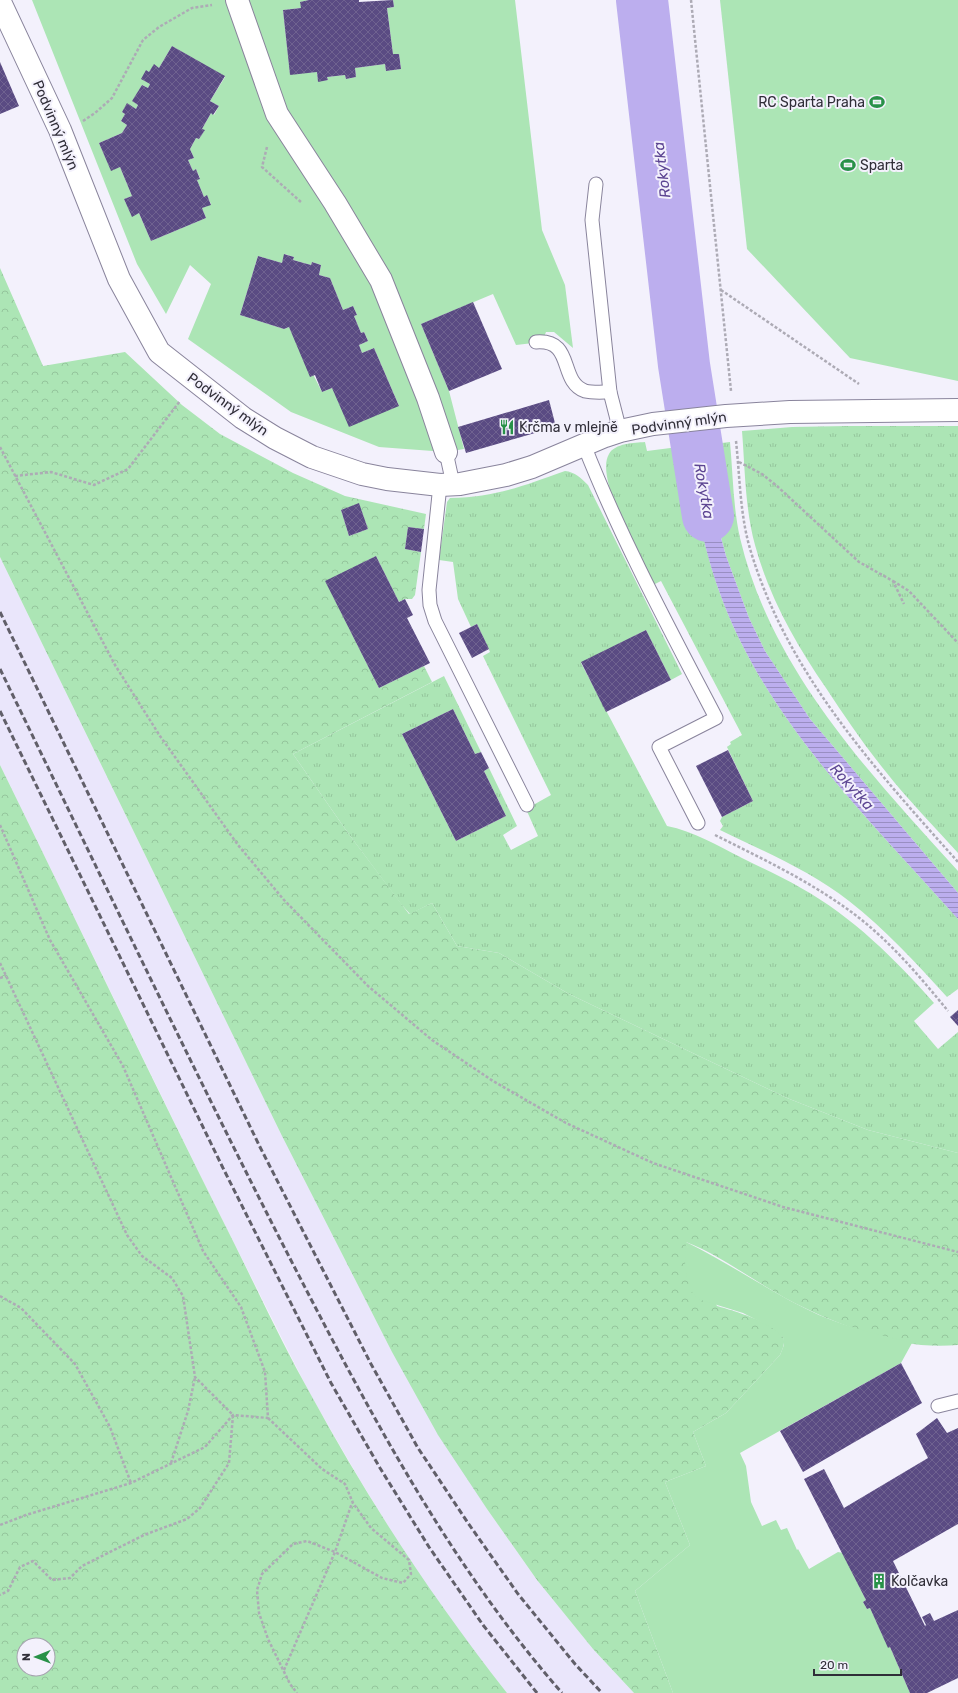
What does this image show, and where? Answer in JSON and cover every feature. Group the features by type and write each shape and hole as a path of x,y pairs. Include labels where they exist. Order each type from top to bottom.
{"street":[{"path":"238,0 277,114 335,203 381,280 428,398 446,452"},
{"name":"Podvinný mlýn","path":"0,2 60,130 119,279 159,352 195,382 243,418 275,438 312,457 356,472 387,479 446,484 483,480 506,475 532,467 584,444 620,431 653,424 730,415 854,411 958,410"}],"lane":[{"path":"596,184 592,220 610,392 620,431"},
{"path":"536,342 548,342 554,344 559,349 570,376 576,385 585,391 610,392"},
{"path":"584,444 602,491 639,571 716,718 659,748 698,823"},
{"path":"446,452 446,484 429,573 430,605 435,621 527,804"},
{"path":"938,1406 958,1401"}],"path":[{"path":"80,123 95,113 112,98 142,40 159,27 192,8 238,0"},
{"path":"691,0 721,290 730,415 738,461 744,518 750,551 762,587 786,637 829,706 892,788 958,862"},
{"path":"721,290 863,386"},
{"path":"15,476 51,472 94,485 128,469 195,382"},
{"path":"0,447 115,665 160,736 238,845 284,900 368,986 432,1040 493,1081 566,1123 653,1164 784,1207 958,1252"},
{"path":"738,461 762,474 777,486 859,562 909,591 958,643"},
{"path":"893,581 904,604"},
{"path":"698,823 708,831 806,882 844,906 879,935 908,964 948,1011"},
{"path":"0,825 50,940 123,1066 203,1251 240,1307 265,1372 268,1418"},
{"path":"0,964 127,1234 142,1256 172,1278 183,1296 195,1377 188,1411 171,1464"},
{"path":"0,978 6,976"},
{"path":"0,1296 21,1308 75,1364 110,1428 132,1483"},
{"path":"195,1377 233,1415 268,1418 322,1469 345,1484 353,1502 370,1528 409,1560 411,1574 403,1583 382,1578 335,1552 307,1541 294,1544 262,1574 257,1590 259,1613 268,1640 297,1693"},
{"path":"0,1525 26,1515 132,1483 205,1447 233,1415"},
{"path":"0,1595 8,1591 20,1567 33,1561 52,1580 70,1578 82,1566 144,1535 187,1519 200,1508 229,1463 233,1415"},
{"path":"284,1671 335,1552 353,1502"}],"shaded area":[{"path":"0,557 282,1136 392,1352 487,1509 537,1580 593,1649 634,1693 507,1693 464,1639 409,1560 310,1394 201,1177 0,765"}],"green space":[{"path":"32,0 309,0 301,2 301,8 283,10 290,74 317,72 318,81 328,80 327,77 345,75 346,79 356,77 355,68 385,64 386,71 401,69 399,54 393,54 387,8 394,7 393,0 515,0 542,230 565,285 573,348 554,332 546,332 542,342 516,345 493,294 421,324 449,391 464,449 446,452 379,447 291,412 188,339 211,284 190,265 166,314 137,264","holes":["172,46 225,77 210,101 219,106 214,115 211,113 202,129 204,131 199,139 196,138 190,149 194,158 188,160 193,171 196,169 200,178 197,180 204,197 207,196 211,204 202,208 206,218 151,241 139,213 132,216 124,199 132,196 120,167 111,170 99,143 122,133 127,125 121,121 125,114 122,112 127,104 136,109 138,105 133,101 142,85 148,88 150,84 146,70 149,72 154,65 159,68","285,254 294,257 293,260 311,265 312,262 321,265 319,275 330,278 343,310 353,306 357,315 354,316 361,333 364,332 368,341 359,345 362,353 374,348 399,406 332,388 322,392 289,327 284,329 240,315 258,256 282,263"]},
{"name":"Sparta","path":"720,0 958,0 958,381 850,358 747,249"},
{"path":"0,268 43,366 125,352 182,405 220,434 293,473 345,496 426,514 424,529 408,527 405,549 421,552 415,595 412,599 405,599 399,602 376,556 326,582 379,688 424,666 432,682 293,754 348,833 409,914 432,903 457,946 499,953 569,994 787,1098 868,1130 958,1153 958,1345 921,1345 902,1342 842,1324 785,1298 718,1257 686,1242 717,1306 763,1322 779,1332 783,1337 784,1342 780,1355 726,1413 693,1432 706,1466 665,1482 690,1545 635,1591 673,1693 634,1693 593,1649 537,1580 487,1509 438,1435 392,1352 282,1136 0,557","holes":["359,504 368,529 349,536 341,510"]},
{"path":"958,426 958,853 903,793 878,762 862,741 815,671 784,620 768,583 755,545 747,503 742,431 792,427"},
{"path":"645,442 647,451 686,446 699,518 707,553 718,588 738,635 762,680 790,723 855,805 958,919 958,989 947,997 888,935 849,901 819,880 803,871 720,830 723,826 720,821 722,817 753,801 727,747 731,744 730,742 742,735 661,581 653,585 621,519 608,481 606,465 609,454 612,450 625,444"},
{"path":"730,442 735,502 740,538 755,586 775,632 799,676 828,718 891,797 958,871 958,893 810,719 765,651 749,618 726,556 717,523 705,445"},
{"path":"565,471 575,474 588,485 682,674 671,680 646,630 581,663 667,826 686,831 706,839 787,880 820,899 872,940 934,1003 914,1021 938,1049 958,1032 958,1153 868,1130 787,1098 569,994 499,953 457,946 432,903 410,914 401,904 348,833 293,754 444,676 481,752 475,754 453,709 402,734 456,841 506,816 484,771 489,768 517,826 503,835 511,850 538,836 526,809 551,795 483,656 490,652 477,624 471,627 458,599 453,562 439,560 447,502 450,498 496,493 509,490"},
{"path":"0,765 166,1106 299,1373 355,1473 427,1585 507,1693 0,1693"},
{"path":"686,1242 785,1298 830,1320 912,1343 901,1363 740,1453 746,1466 751,1502 762,1526 776,1520 781,1530 787,1528 797,1550 798,1549 809,1569 838,1552 843,1553 866,1600 863,1602 867,1609 870,1608 888,1647 890,1647 910,1693 673,1693 635,1591 690,1545 665,1482 706,1466 693,1432 726,1413 780,1355 784,1345 783,1337 774,1329 743,1313 701,1300 693,1294 688,1282 685,1267"}],"water":[{"path":"705,445 717,523 726,556 749,618 765,651 810,719 958,893 958,919 855,805 822,765 790,723 762,680 738,635 718,588 707,554 695,500 686,446"}],"building":[{"path":"309,0 359,0 359,2 393,0 394,7 387,8 393,54 399,54 401,69 386,71 385,64 355,68 356,77 346,79 345,75 327,77 328,80 318,82 317,72 290,75 283,10 301,8 300,2"},
{"path":"172,46 225,76 210,101 219,106 213,115 211,113 202,129 205,130 199,139 196,138 190,149 194,158 188,160 193,171 196,169 200,179 197,180 204,197 207,195 211,205 202,208 206,218 151,241 139,213 132,217 124,199 132,196 120,167 111,171 99,143 122,133 127,125 121,121 125,114 122,112 127,103 136,109 138,105 132,101 142,85 148,88 150,84 141,79 146,70 149,72 154,64 159,68"},
{"path":"0,62 19,106 0,114"},
{"path":"284,254 294,257 293,260 311,265 312,262 321,265 319,275 330,278 343,310 353,306 357,315 354,316 361,333 364,332 368,341 359,345 362,353 374,348 399,406 349,427 332,388 322,392 315,375 310,377 289,327 284,329 240,315 258,256 282,263"},
{"path":"473,302 502,369 449,391 421,324"},
{"name":"Krčma v mlejně","path":"549,400 556,427 466,453 458,427"},
{"path":"359,503 368,529 349,536 341,510"},
{"path":"408,527 424,529 421,552 405,549"},
{"path":"376,556 399,602 405,599 413,615 407,618 430,663 379,688 325,581"},
{"path":"477,624 489,649 472,658 459,633"},
{"path":"646,630 671,680 606,712 581,662"},
{"path":"453,709 475,754 481,752 489,768 484,771 506,816 456,841 402,734"},
{"path":"728,750 753,801 722,817 696,766"},
{"path":"958,1010 958,1026 950,1017"},
{"path":"901,1363 922,1403 803,1472 780,1431"},
{"name":"Kolčavka","path":"937,1418 947,1433 958,1428 958,1524 893,1561 925,1626 926,1625 922,1617 930,1613 934,1621 958,1610 958,1678 927,1693 910,1693 890,1647 888,1648 870,1608 867,1609 863,1602 866,1600 804,1479 824,1469 844,1508 928,1458 916,1434"}],"waterway":[{"name":"Rokytka","path":"642,0 684,365 708,516"}],"railway":[{"path":"0,612 260,1147 371,1364 418,1448 468,1523 518,1594 575,1664 602,1693"},
{"path":"0,669 244,1168 311,1299 374,1417 443,1532 480,1587 519,1641 562,1693"},
{"path":"0,711 222,1166 331,1383 380,1468 429,1547 483,1625 537,1693"}],"place":[{"name":"RC Sparta Praha","path":"877,102"},
{"name":"Sparta","path":"848,165"},
{"name":"Krčma v mlejně","path":"507,427"},
{"name":"Kolčavka","path":"879,1581"}]}
